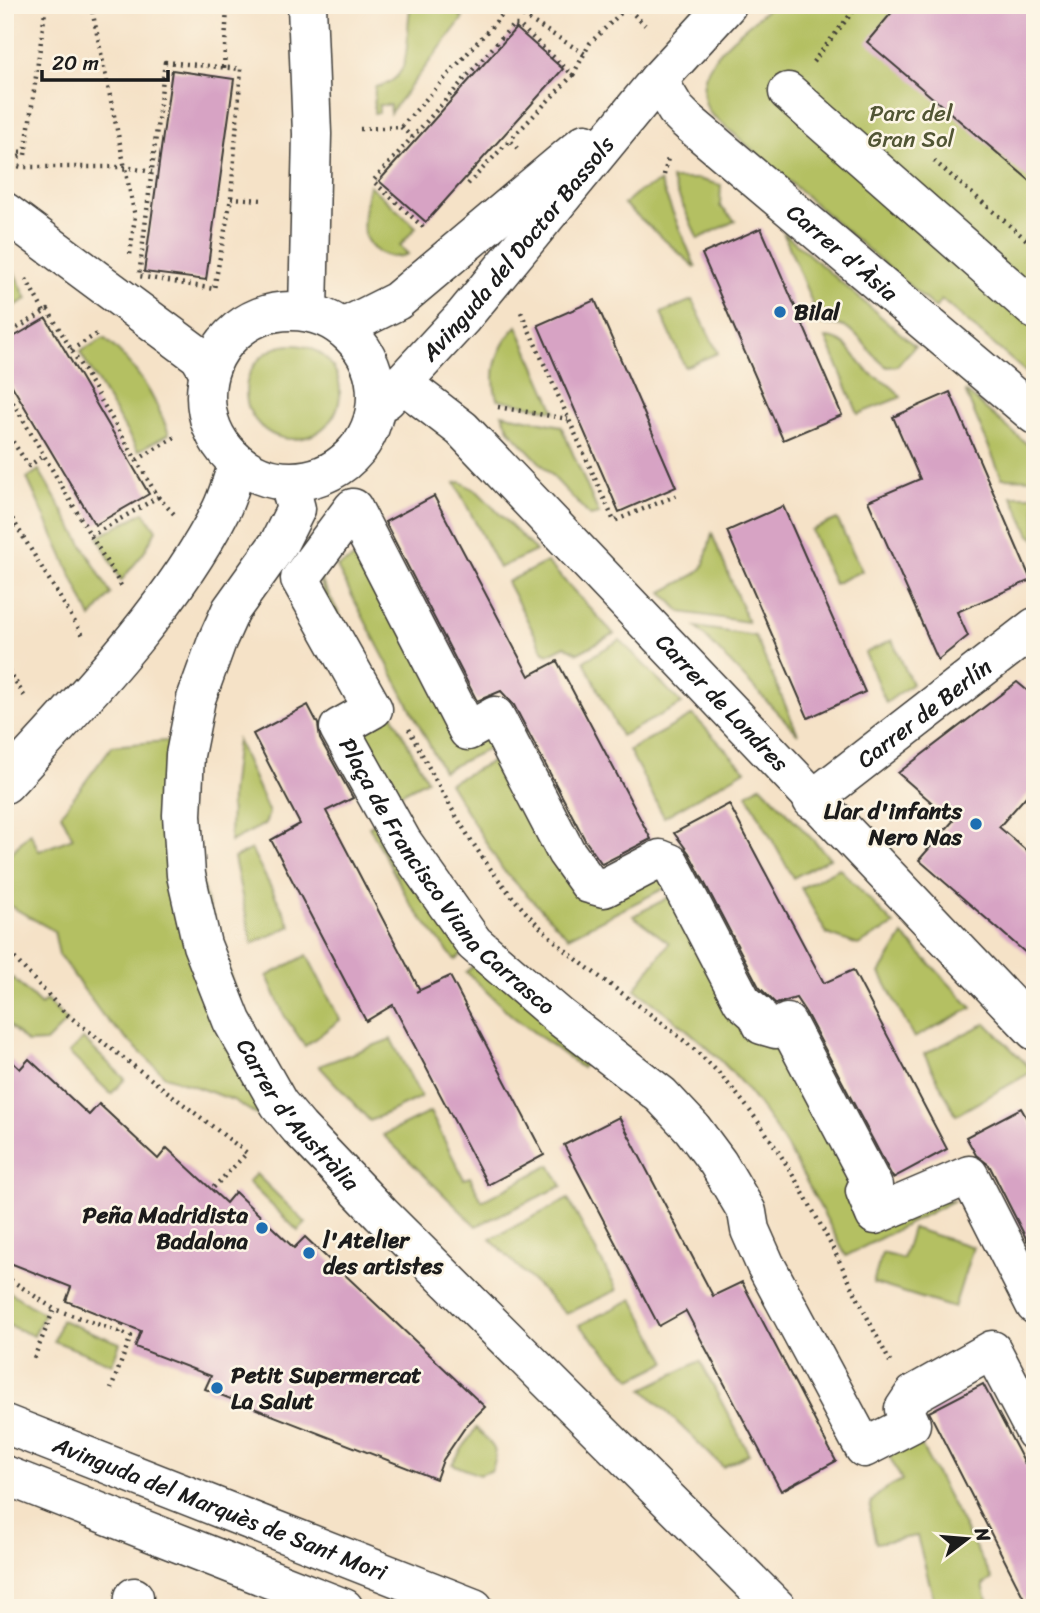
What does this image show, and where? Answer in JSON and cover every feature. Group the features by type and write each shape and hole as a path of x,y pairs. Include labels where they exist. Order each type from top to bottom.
{"street":[{"path":"307,5 312,134 308,312"},
{"name":"Avinguda del Doctor Bassols","path":"375,412 463,317 659,80 727,5"},
{"name":"Avinguda del Doctor Bassols","path":"343,328 397,301 659,80"},
{"name":"Carrer d'Àsia","path":"659,80 676,110 687,121 1035,415"},
{"path":"788,93 1035,310"},
{"path":"5,212 198,356 208,371"},
{"path":"283,310 308,312 343,328 359,345 371,366 376,388 375,412 369,431 345,463 328,474 289,482 262,477 238,464 220,446 209,422 205,397 208,371 219,348 236,330 247,323 283,310"},
{"name":"Carrer de Londres","path":"402,383 462,429 812,800 1035,1031"},
{"path":"5,784 84,697 165,599 222,509 238,464"},
{"name":"Carrer d'Austràlia","path":"289,482 296,509 279,542 232,610 217,641 196,699 185,755 182,815 186,875 202,945 232,1021 279,1104 299,1128 381,1214 777,1608"},
{"name":"Plaça de Francisco Viana Carrasco","path":"1035,1305 969,1175 875,1215 865,1191 873,1186 787,1023 776,1029 762,1025 757,1014 742,1001 670,863 660,859 604,888 589,884 566,852 495,716 468,731 353,508 300,579 373,709 339,728 402,841 429,883 474,943 560,1017 661,1095 692,1128 718,1163 747,1212 750,1230 765,1264 864,1448 911,1424 904,1409 914,1394 992,1350 1035,1432"},
{"name":"Carrer de Berlín","path":"812,800 1035,627"},
{"name":"Avinguda del Marquès de Sant Mori","path":"5,1424 474,1608"},
{"name":"Avinguda del Marquès de Sant Mori","path":"5,1475 344,1608"}],"path":[{"path":"5,161 25,155 26,152 46,5"},
{"path":"91,5 135,216 129,266"},
{"path":"180,5 181,10 195,5"},
{"path":"224,68 227,5"},
{"path":"556,5 561,9 568,5"},
{"path":"788,93 858,5"},
{"path":"360,129 401,127 509,6 585,54"},
{"path":"463,190 573,75 601,31 625,6 645,25"},
{"path":"426,229 373,181 513,25 519,25 573,75"},
{"path":"476,46 486,55"},
{"path":"165,62 224,68 242,69 231,198 214,289 139,276 165,62"},
{"path":"401,127 412,137"},
{"path":"510,140 518,149"},
{"path":"5,151 26,152"},
{"path":"5,161 21,167 125,167 152,172"},
{"path":"231,198 263,200"},
{"path":"1017,233 1035,247"},
{"path":"133,234 144,234"},
{"path":"29,285 44,312"},
{"path":"5,335 48,310 158,497 176,516"},
{"path":"521,311 614,522 680,494"},
{"path":"71,350 95,335"},
{"path":"5,389 126,594"},
{"path":"494,406 568,419"},
{"path":"5,430 29,466 44,455"},
{"path":"137,460 177,436"},
{"path":"91,536 158,497"},
{"path":"5,508 84,637"},
{"path":"5,664 8,674 26,699"},
{"path":"406,723 473,845 531,919 636,1007 691,1046 758,1118 784,1161 897,1375"},
{"path":"5,948 65,1013 247,1153 211,1190"},
{"path":"5,1276 54,1309 131,1336 111,1389"},
{"path":"34,1358 54,1309"},
{"path":"119,1332 123,1323"}],"green space":[{"path":"411,5 447,5 463,18 390,113 390,105 379,105 379,113 374,113 375,87 389,83 403,66"},
{"name":"Parc del Gran Sol","path":"772,5 1035,5 1035,380 942,300 935,308 710,113 704,96 704,81 710,66 733,39"},
{"path":"671,179 698,179 721,185 720,206 735,221 698,239"},
{"path":"660,182 696,268 624,204 638,192"},
{"path":"369,185 416,227 400,246 408,254 394,257 383,255 367,240 363,223"},
{"path":"783,232 915,346 897,366 887,367 852,331 834,325 821,325"},
{"path":"13,270 27,299 5,311 5,274"},
{"path":"692,300 718,353 685,367 661,313"},
{"path":"517,326 555,411 497,399 494,379 496,360 504,342"},
{"path":"104,338 126,359 143,381 169,434 138,451 80,352"},
{"path":"826,338 835,339 848,347 867,371 892,387 901,397 858,414"},
{"path":"293,345 311,349 326,359 336,374 340,392 336,410 326,425 311,435 293,439 275,435 260,425 250,410 246,392 250,374 260,359 275,349"},
{"path":"965,391 1035,451 1035,479 1002,478"},
{"path":"502,414 561,426 599,514 590,516 510,431"},
{"path":"39,470 111,594 91,618 27,478"},
{"path":"461,482 478,492 536,551 499,568 455,483"},
{"path":"1012,496 1035,496 1035,539 1030,535"},
{"path":"144,512 156,530 143,554 121,581 98,537"},
{"path":"837,519 862,571 834,584 811,530"},
{"path":"712,534 748,622 681,612 662,592 696,574 703,567"},
{"path":"374,548 467,730 508,739 443,771 337,567"},
{"path":"547,562 614,634 578,653 565,646 549,654 544,652 507,582"},
{"path":"312,563 427,780 381,804 339,728 372,709"},
{"path":"696,627 755,636 798,734"},
{"path":"620,640 682,704 621,736 584,661"},
{"path":"892,640 912,684 886,703 865,653"},
{"path":"693,715 745,770 664,817 629,750"},
{"path":"175,740 171,786 273,1113 265,1120 233,1100 165,1076 103,1016 59,955 54,931 5,903 5,860 30,832 39,851 73,838 61,814 112,746"},
{"path":"237,740 269,813 265,824 230,842 231,793"},
{"path":"513,751 589,884 660,859 679,881 568,937 503,870 449,783"},
{"path":"761,785 830,858 793,878 747,794"},
{"path":"388,817 474,943 455,960 411,905 369,826"},
{"path":"251,849 291,926 252,944 234,858"},
{"path":"839,868 894,925 858,945 827,934 801,888"},
{"path":"683,890 776,1029 873,1186 953,1201 846,1256 794,1158 747,1090 707,1047 635,989 669,943 633,916"},
{"path":"903,935 972,1008 914,1038 880,973"},
{"path":"487,954 597,1047 582,1068 512,1016 466,972"},
{"path":"307,955 340,1020 305,1046 284,1015 267,976"},
{"path":"13,978 41,1005 46,1000 67,1021 46,1042 27,1043 5,1021 5,981 8,983"},
{"path":"986,1023 1033,1071 956,1115 924,1054"},
{"path":"83,1039 125,1079 111,1094 69,1053"},
{"path":"391,1039 421,1097 370,1121 319,1066"},
{"path":"430,1112 464,1179 470,1177 482,1201 550,1165 562,1186 476,1226 383,1135"},
{"path":"256,1174 306,1223 298,1231 248,1182"},
{"path":"568,1199 617,1290 566,1314 490,1239"},
{"path":"912,1228 973,1247 954,1308 873,1283 882,1253 903,1259"},
{"path":"5,1289 44,1314 34,1336 5,1324"},
{"path":"633,1299 667,1362 632,1379 579,1325"},
{"path":"61,1320 120,1343 112,1364 54,1341"},
{"path":"700,1361 749,1454 723,1467 643,1389"},
{"path":"476,1428 495,1453 491,1471 479,1475 452,1464"},
{"path":"917,1438 992,1579 983,1585 989,1608 936,1608 917,1536 876,1543 871,1504 881,1493 902,1480 888,1454"}],"building":[{"path":"898,5 1035,5 1035,185 867,42"},
{"path":"516,28 563,69 426,222 379,181"},
{"path":"172,70 234,79 206,280 144,272"},
{"path":"761,228 842,415 783,440 702,254"},
{"path":"595,300 676,487 619,512 538,325"},
{"path":"46,318 149,494 95,525 5,374 5,342"},
{"path":"950,392 1031,580 957,612 968,636 938,660 868,501 920,479 893,417"},
{"path":"434,496 529,676 557,661 651,839 602,864 585,840 514,705 501,691 477,701 385,522"},
{"path":"783,506 865,692 808,718 727,531"},
{"name":"Llar d'infants Nero Nas","path":"1017,682 1035,697 1035,786 999,827 1035,858 1035,961 919,860 953,821 898,773"},
{"path":"308,705 318,724 320,739 353,798 326,811 420,990 416,992 450,976 544,1155 488,1185 393,1005 366,1021 271,840 300,824 253,734"},
{"path":"729,804 824,983 853,970 947,1149 893,1178 806,1013 796,998 776,1004 759,987 689,853 674,833"},
{"path":"5,1055 20,1069 29,1059 89,1115 99,1104 158,1159 167,1148 226,1203 235,1192 294,1248 305,1237 485,1407 466,1426 443,1460 436,1479 205,1389 211,1376 135,1347 141,1331 66,1301 71,1287 5,1261"},
{"path":"1021,1108 1035,1133 1035,1256 989,1165 976,1155 966,1137"},
{"path":"619,1117 713,1296 742,1282 836,1461 781,1491 686,1311 659,1326 564,1145"},
{"path":"983,1384 1035,1483 1035,1608 1029,1608 929,1412"}],"place":[{"name":"Bilal","path":"780,312"},
{"name":"Llar d'infants Nero Nas","path":"976,824"},
{"name":"Peña Madridista Badalona","path":"262,1228"},
{"name":"l'Atelier des artistes","path":"309,1253"},
{"name":"Petit Supermercat La Salut","path":"217,1388"}]}
